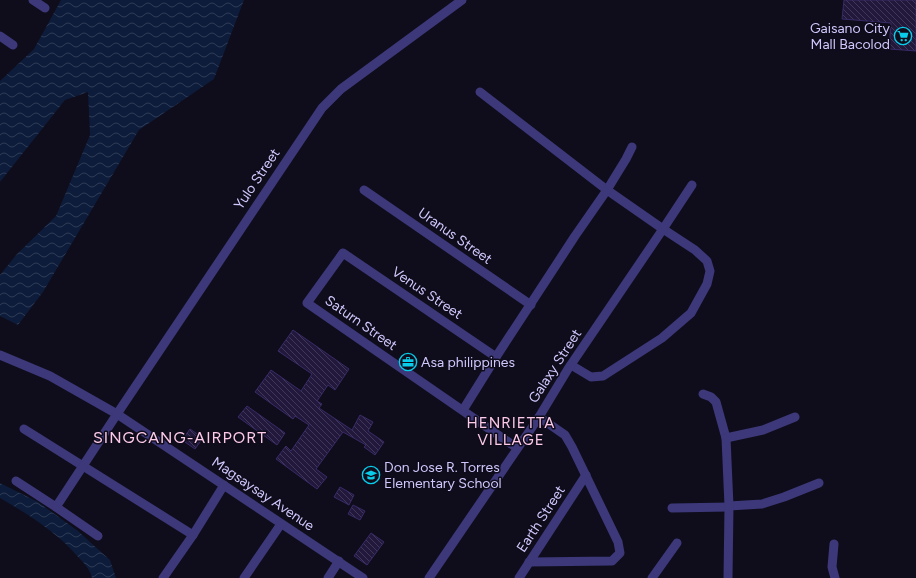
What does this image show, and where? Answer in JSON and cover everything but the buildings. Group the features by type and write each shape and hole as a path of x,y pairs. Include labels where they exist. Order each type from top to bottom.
{"street":[{"path":"33,0 45,8"},
{"name":"Yulo Street","path":"56,507 322,108 341,89 462,0"},
{"path":"0,36 12,45"},
{"path":"480,92 608,190 695,250 707,261 710,271 707,284 691,313 662,338 603,376 591,377 571,365"},
{"path":"463,410 575,236 608,190 632,147"},
{"name":"Galaxy Street","path":"429,578 539,417 571,365 692,185"},
{"name":"Uranus Street","path":"364,190 531,305"},
{"name":"Venus Street","path":"307,303 343,253 496,357"},
{"name":"Saturn Street","path":"307,303 517,448"},
{"name":"Magsaysay Avenue","path":"0,355 50,376 117,414 363,578"},
{"path":"702,394 711,397 716,402 726,438 729,507 728,578"},
{"path":"529,562 612,561 620,553 618,542 586,475 565,436 539,417"},
{"path":"726,438 763,430 795,417"},
{"path":"24,429 193,535"},
{"name":"Earth Street","path":"519,578 586,475"},
{"path":"16,481 98,536"},
{"path":"672,508 729,507 762,504 819,483"},
{"path":"163,578 193,535 224,485"},
{"path":"244,578 281,524"},
{"path":"652,578 676,543"},
{"path":"834,544 832,568 835,578"},
{"path":"328,578 339,561"}],"water":[{"path":"61,0 244,0 214,79 139,130 43,292 18,325 0,316 0,275 17,254 56,216 90,135 88,92 65,100 0,182 0,81 34,49"},
{"path":"0,483 38,502 78,531 110,560 116,578 92,578 85,565 52,532 0,498"}],"place":[{"name":"Gaisano City Mall Bacolod","path":"903,36"},
{"name":"Asa philippines","path":"408,362"},
{"name":"Don Jose R. Torres Elementary School","path":"371,475"}],"district":[{"name":"HENRIETTA VILLAGE","path":"511,432"},
{"name":"SINGCANG-AIRPORT","path":"180,437"}]}
